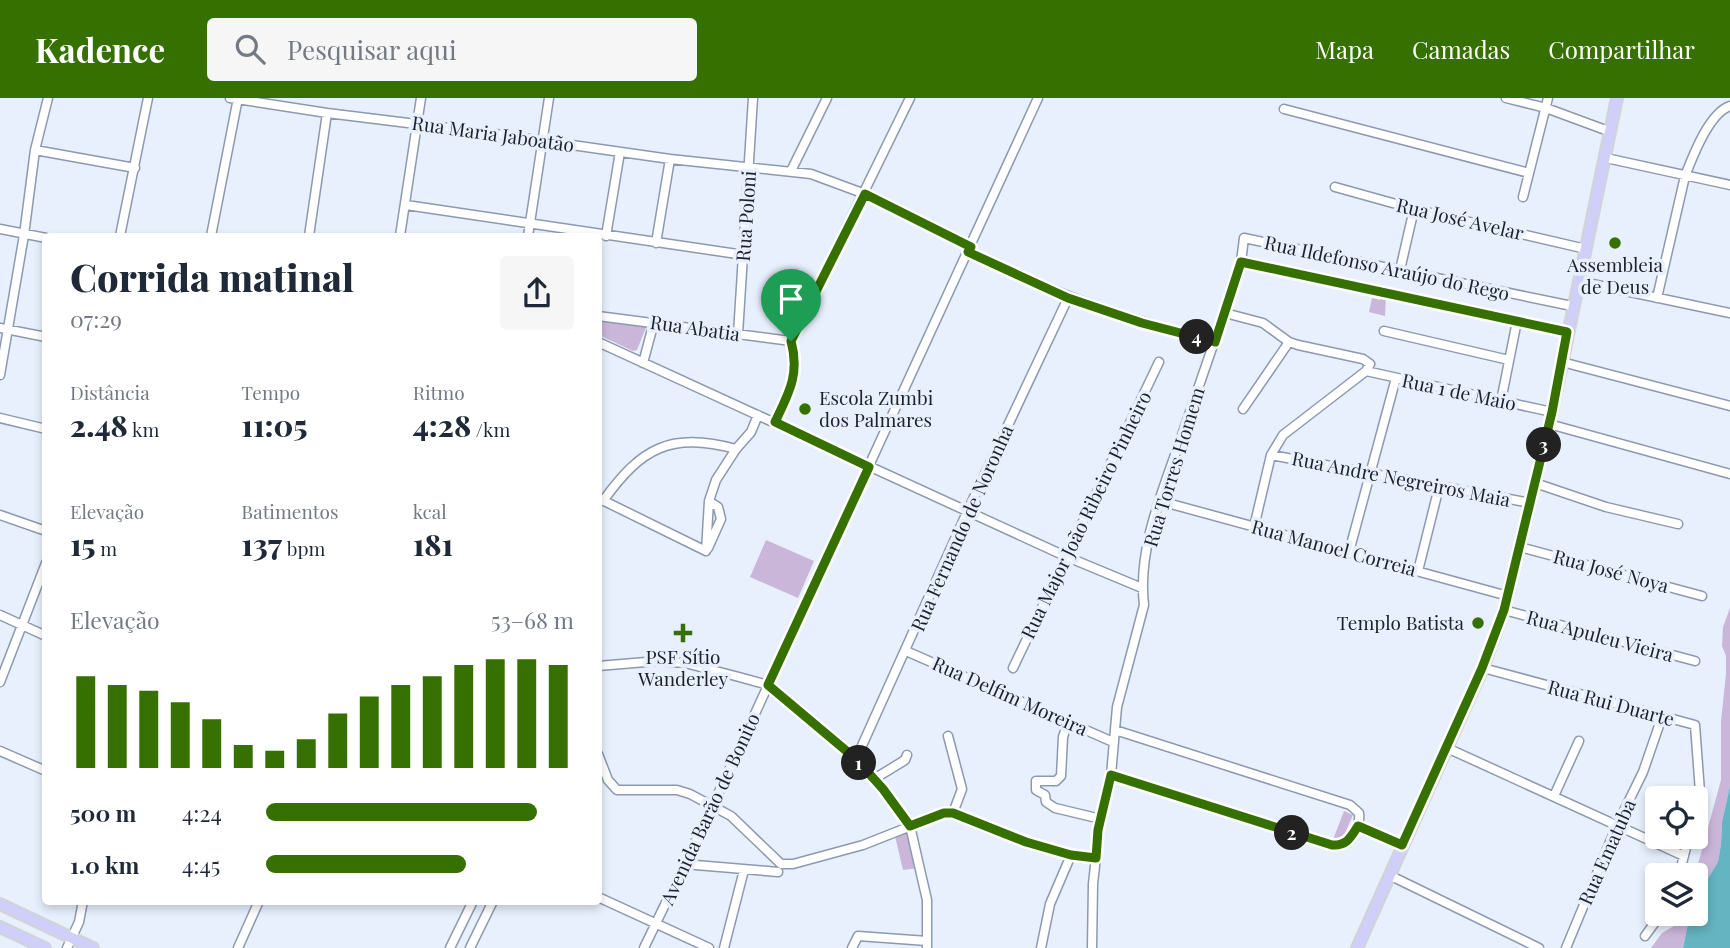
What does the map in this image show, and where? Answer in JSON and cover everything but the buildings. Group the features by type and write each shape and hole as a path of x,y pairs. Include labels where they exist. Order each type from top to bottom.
{"main road":[{"path":"1357,948 1482,668 1504,610 1552,412 1617,98"},
{"path":"0,905 69,943 93,948"},
{"path":"0,927 45,948"}],"street":[{"path":"0,375 4,329 24,235 35,150 48,98"},
{"path":"121,233 148,98"},
{"path":"401,233 421,98"},
{"path":"529,233 549,98"},
{"name":"Rua Poloni","path":"737,334 753,98"},
{"path":"791,170 827,98"},
{"path":"775,422 794,378 795,357 791,341 910,98"},
{"name":"Avenida Barão de Bonito","path":"645,948 1038,98"},
{"path":"1506,98 1546,108 1611,132"},
{"path":"1523,197 1548,98"},
{"path":"212,233 235,99"},
{"name":"Rua Maria Jaboatão","path":"235,99 670,159 791,170 831,180 865,194 1068,298 1142,323 1215,342"},
{"path":"1657,298 1685,176 1701,138 1720,111 1730,106"},
{"path":"1284,109 1529,173"},
{"path":"309,233 327,113"},
{"path":"35,150 135,168"},
{"path":"606,236 620,152"},
{"path":"1606,158 1730,185"},
{"path":"656,243 670,159"},
{"name":"Rua José Avelar","path":"1335,187 1414,209 1586,249"},
{"path":"406,205 585,233"},
{"path":"1400,270 1414,209"},
{"path":"0,229 42,237"},
{"path":"602,235 744,255"},
{"name":"Rua Ildefonso Araújo do Rego","path":"1224,317 1241,262 1244,238 1572,306"},
{"path":"1241,262 1567,332"},
{"path":"1578,281 1730,313"},
{"name":"Rua Fernando de Noronha","path":"856,759 968,510 1068,298"},
{"name":"Rua Abatia","path":"602,316 791,341"},
{"path":"1224,317 1263,323 1289,342 1309,349 1363,359 1370,364 1366,371 1283,435 1271,454 1254,527"},
{"name":"Rua Torres Homem","path":"1092,948 1096,858 1101,819 1111,775 1117,707 1143,612 1142,589 1148,545 1160,501 1224,317"},
{"path":"1501,401 1517,321"},
{"path":"643,363 654,322"},
{"path":"4,329 42,336"},
{"path":"1384,331 1509,360"},
{"path":"1243,409 1289,342"},
{"path":"602,344 1142,589"},
{"name":"Rua Major João Ribeiro Pinheiro","path":"1013,668 1159,362"},
{"path":"1562,362 1730,406"},
{"name":"Rua 1 de Maio","path":"1366,371 1552,412"},
{"path":"1349,552 1396,378"},
{"path":"707,549 709,501 716,480 736,449 751,432 758,415"},
{"path":"0,418 42,428"},
{"path":"1549,424 1730,474"},
{"path":"602,498 642,457 660,447 698,441 736,449"},
{"name":"Rua Andre Negreiros Maia","path":"1271,454 1531,503"},
{"path":"1535,483 1606,507 1678,524"},
{"path":"1418,571 1439,487"},
{"path":"602,499 707,549"},
{"path":"707,549 721,519 718,507 709,501"},
{"name":"Rua Manoel Correia","path":"1160,501 1508,596"},
{"path":"0,515 42,530"},
{"name":"Rua José Noya","path":"1520,547 1702,596"},
{"path":"0,682 42,573"},
{"name":"Rua Apuleu Vieira","path":"1504,610 1695,661"},
{"path":"0,615 42,634"},
{"name":"Rua Delfim Moreira","path":"906,651 1113,742"},
{"path":"602,666 658,661 685,663 768,685 856,759 874,779 910,826 927,901 927,944 858,936 852,948"},
{"name":"Rua Rui Duarte","path":"1482,668 1695,725 1700,786"},
{"name":"Rua Ematuba","path":"1566,948 1617,825 1643,772 1662,717"},
{"path":"1068,722 1063,737 1061,776 1056,781 1036,781 1036,790 1045,796 1046,802 1053,807 1101,819"},
{"path":"1111,775 1332,845 1343,844 1358,826 1359,813 1350,805 1115,730"},
{"path":"948,736 962,789 953,813"},
{"path":"1554,796 1579,741"},
{"path":"1447,748 1684,856"},
{"path":"0,751 42,769"},
{"path":"874,779 905,760 907,755"},
{"path":"602,763 613,787 626,792 677,790 713,805 745,829 778,868"},
{"path":"684,864 744,870 778,868 827,855 944,813 953,813 1026,842 1071,855 1096,858"},
{"path":"1358,826 1402,845"},
{"path":"1682,863 1686,849"},
{"path":"1041,948 1050,904 1071,855"},
{"path":"724,948 744,870"},
{"path":"1389,876 1539,948"},
{"path":"602,899 709,948"},
{"path":"69,943 79,922 82,905"},
{"path":"238,948 257,905"},
{"path":"450,948 471,905"},
{"path":"470,948 491,905"},
{"path":"1645,936 1652,926"}],"shaded area":[{"path":"1382,292 1386,295 1385,316 1369,312 1372,298 1380,300"},
{"path":"602,318 647,325 637,350 633,351 602,336"},
{"path":"766,540 814,561 798,598 750,577"},
{"path":"1730,608 1730,786 1722,822 1718,862 1708,878 1708,863 1698,863 1702,849 1708,849 1708,828 1721,780 1721,721 1726,674 1726,656 1722,646 1723,627"},
{"path":"1344,811 1353,815 1339,842 1334,837"},
{"path":"907,831 918,868 903,870 895,836"},
{"path":"1674,926 1688,926 1683,948 1651,948 1662,933"}],"water":[{"path":"1730,786 1730,948 1683,948 1688,926 1708,926 1708,878 1718,862 1722,822"}],"place":[{"name":"Assembleia de Deus","path":"1615,243"},
{"name":"Escola Zumbi dos Palmares","path":"805,409"},
{"name":"Templo Batista","path":"1478,623"},
{"name":"PSF Sítio Wanderley","path":"683,633"}],"route":[{"path":"865,194 971,247 968,252 1023,279 1119,316 1215,342 1241,262 1567,332 1552,412 1504,610 1492,645 1402,845 1358,826 1348,841 1332,845 1111,775 1098,830 1096,858 1071,855 1026,842 953,813 944,813 910,826 883,789 856,759 768,685 869,467 775,422 796,368 791,341 865,194"}]}
